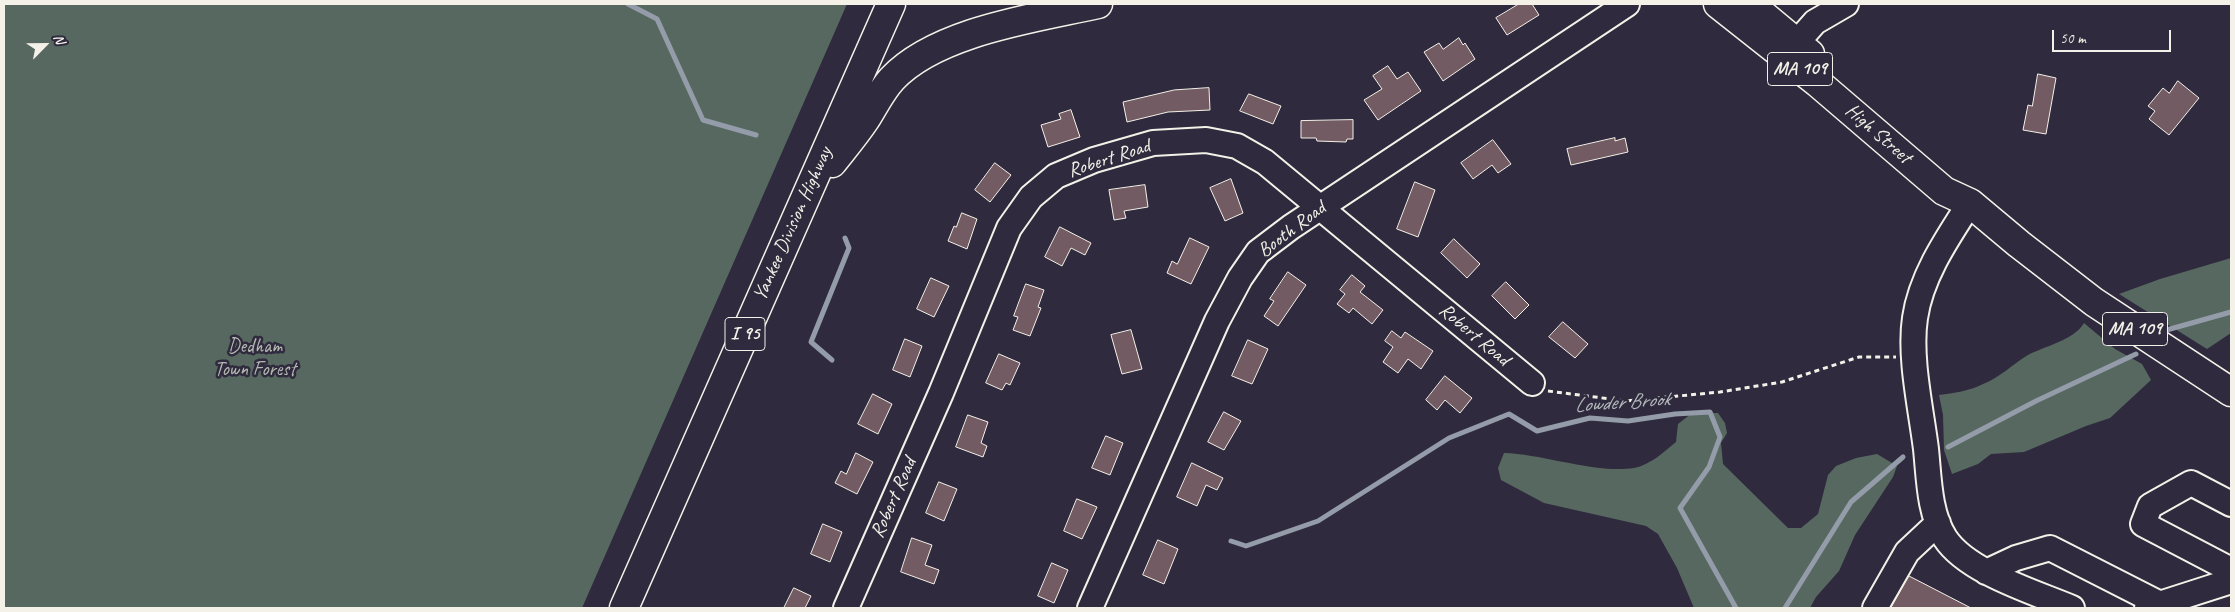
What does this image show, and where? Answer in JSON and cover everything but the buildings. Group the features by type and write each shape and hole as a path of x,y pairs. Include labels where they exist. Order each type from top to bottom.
{"main road":[{"name":"Yankee Division Highway","path":"624,608 891,4"},
{"path":"805,198 865,120 876,100 892,78 924,54 946,43 976,33 1098,4"},
{"name":"High Street","path":"1718,4 1790,49 1886,130 1955,178 1970,203 2094,302 2231,392"},
{"name":"High Street","path":"1750,4 1790,49"}],"street":[{"name":"Booth Road","path":"1090,608 1213,329 1240,278 1258,252 1320,207 1627,4"},
{"path":"1790,49 1815,22 1846,4"},
{"name":"Robert Road","path":"846,608 941,393 1009,228 1031,198 1056,176 1094,160 1153,143 1206,140 1237,146 1265,162 1532,383"},
{"path":"1970,203 1949,235 1922,289 1915,318 1914,358 1932,502 1945,538 1974,566 2072,608"},
{"path":"2231,504 2191,483 2150,506 2143,524 2231,570"},
{"path":"1874,608 1907,552 1938,523"},
{"path":"1986,572 2016,558 2050,548 2154,606 2231,581"}],"path":[{"path":"1532,383 1545,391 1626,401 1720,392 1782,382 1859,357 1914,358"}],"green space":[{"name":"Dedham Town Forest","path":"4,4 847,4 582,608 4,608"},
{"path":"2231,258 2231,333 2207,349 2119,294 2160,279"},
{"path":"2084,323 2115,349 2142,364 2151,380 2110,418 2024,452 1991,454 1978,464 1952,474 1944,450 1943,415 1939,395 1967,390 1989,381 2028,355 2073,334"},
{"path":"1692,413 1718,413 1725,423 1727,433 1721,443 1723,464 1788,528 1801,528 1818,514 1828,475 1836,466 1856,458 1877,454 1897,466 1893,477 1855,535 1839,571 1816,597 1810,608 1694,608 1677,568 1658,534 1646,526 1544,503 1501,480 1498,468 1504,453 1603,468 1634,468 1646,464 1676,442 1678,424"}],"waterway":[{"name":"Lowder Brook","path":"628,4 657,19 703,120 756,135"},
{"name":"Lowder Brook","path":"832,360 811,342 849,248 845,238"},
{"path":"2163,331 2231,312"},
{"path":"1948,447 2036,401 2136,354"},
{"name":"Lowder Brook","path":"1231,541 1246,546 1318,521 1449,438 1509,414 1537,431 1590,418 1628,421 1675,414 1710,412 1720,437 1709,467 1680,508 1736,608"},
{"path":"1785,608 1851,502 1903,457"}]}
